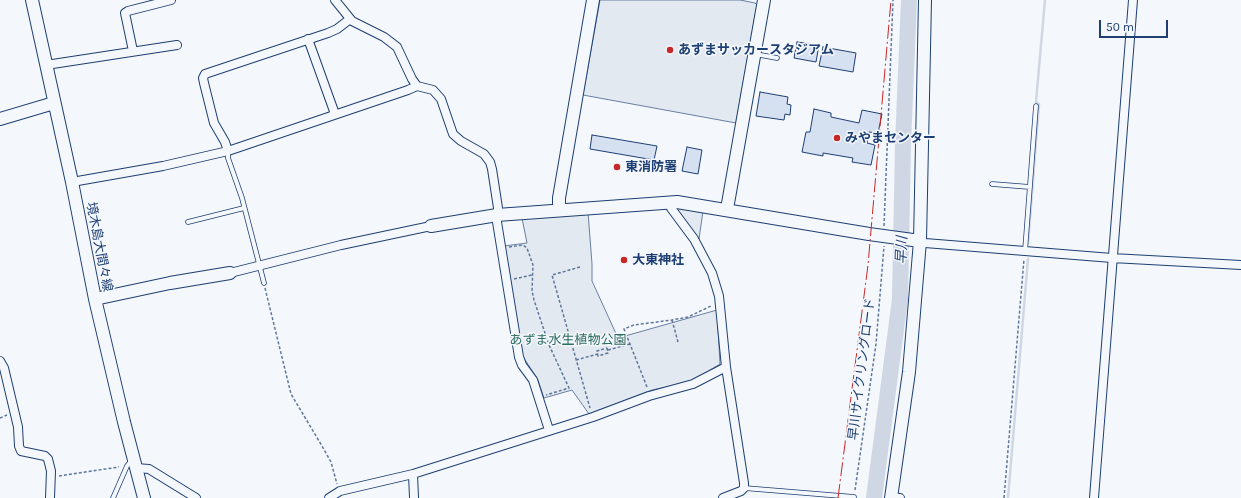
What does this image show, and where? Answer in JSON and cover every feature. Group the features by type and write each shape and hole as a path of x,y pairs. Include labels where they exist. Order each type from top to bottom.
{"street":[{"name":"境木島大間々線","path":"32,0 72,182 95,299 132,464 144,498"},
{"path":"133,51 125,13 170,0"},
{"path":"335,0 352,21 384,37 397,47 412,79 417,86"},
{"path":"559,210 559,198 593,0"},
{"path":"727,210 764,0"},
{"path":"894,498 909,372 918,241 926,0"},
{"path":"1094,498 1112,258 1134,0"},
{"path":"228,151 225,142 214,123 203,78 205,74 337,29 350,19"},
{"path":"308,39 335,114"},
{"path":"46,66 177,45"},
{"path":"72,182 163,166 228,151 417,86 433,90 441,99 453,134 461,141 484,154 492,169 498,208 496,222 519,357 522,366 533,380 550,430"},
{"path":"0,119 54,103"},
{"path":"668,202 694,239 712,273 719,296 726,368 744,483 744,488 741,491 723,498"},
{"path":"95,299 170,283 230,273 341,245 431,226 497,215 668,202 682,202 925,243 1112,258 1241,266"},
{"path":"0,361 4,368 18,427 19,446 21,452 45,456 48,459 51,470 50,498"},
{"path":"329,498 340,491 413,474 593,417 649,396 693,384 726,368"},
{"path":"132,464 149,469 196,498"},
{"path":"413,474 414,498"}],"lane":[{"path":"755,54 777,58"},
{"path":"1024,251 1036,106"},
{"path":"228,151 228,158 244,208 264,283"},
{"path":"992,184 1030,187"},
{"path":"188,222 244,208"},
{"path":"113,498 132,464"},
{"path":"744,488 854,497"}],"path":[{"name":"早川サイクリングロード","path":"854,497 876,344 885,236 893,0"},
{"path":"506,248 523,245 527,248 533,265 532,291 534,300 546,338 569,388 546,396 544,390"},
{"path":"1004,498 1024,251"},
{"path":"580,267 552,275 593,417"},
{"path":"511,279 532,275"},
{"path":"264,283 291,394 330,462 340,491"},
{"path":"648,390 624,329 688,317 713,305 720,307"},
{"path":"672,320 678,342"},
{"path":"598,354 597,351 607,348 608,350 630,344"},
{"path":"576,360 598,354 598,356 608,354 608,350"},
{"path":"51,477 132,464"}],"green space":[{"name":"あずまサッカースタジアム","path":"600,0 740,0 755,3 757,5 736,123 583,95"},
{"path":"678,207 703,211 699,239 676,209"},
{"name":"あずま水生植物公園","path":"588,212 592,281 618,338 717,310 720,364 690,382 652,390 589,414 572,390 544,398 538,380 522,355 504,246 527,243 522,218"}],"building":[{"path":"797,42 819,45 816,62 794,58"},
{"path":"823,47 856,53 853,72 819,66"},
{"path":"760,92 788,97 787,104 791,105 790,115 785,114 784,120 756,116"},
{"name":"みやまセンター","path":"814,109 831,113 831,117 859,123 862,110 882,114 878,133 869,132 867,143 875,145 871,165 852,162 853,158 823,153 823,156 802,152 806,132 810,132"},
{"path":"592,135 657,146 654,160 590,149"},
{"path":"687,147 702,150 698,174 682,171"}],"waterway":[{"name":"早川","path":"874,498 900,299 903,144 909,0"},
{"path":"1028,244 1039,104 1036,102 1045,0"},
{"path":"1008,498 1028,259"}],"power":[{"path":"838,498 868,265 891,0"}],"place":[{"name":"あずまサッカースタジアム","path":"670,50"},
{"name":"みやまセンター","path":"837,138"},
{"name":"東消防署","path":"617,167"},
{"name":"大東神社","path":"624,260"}]}
